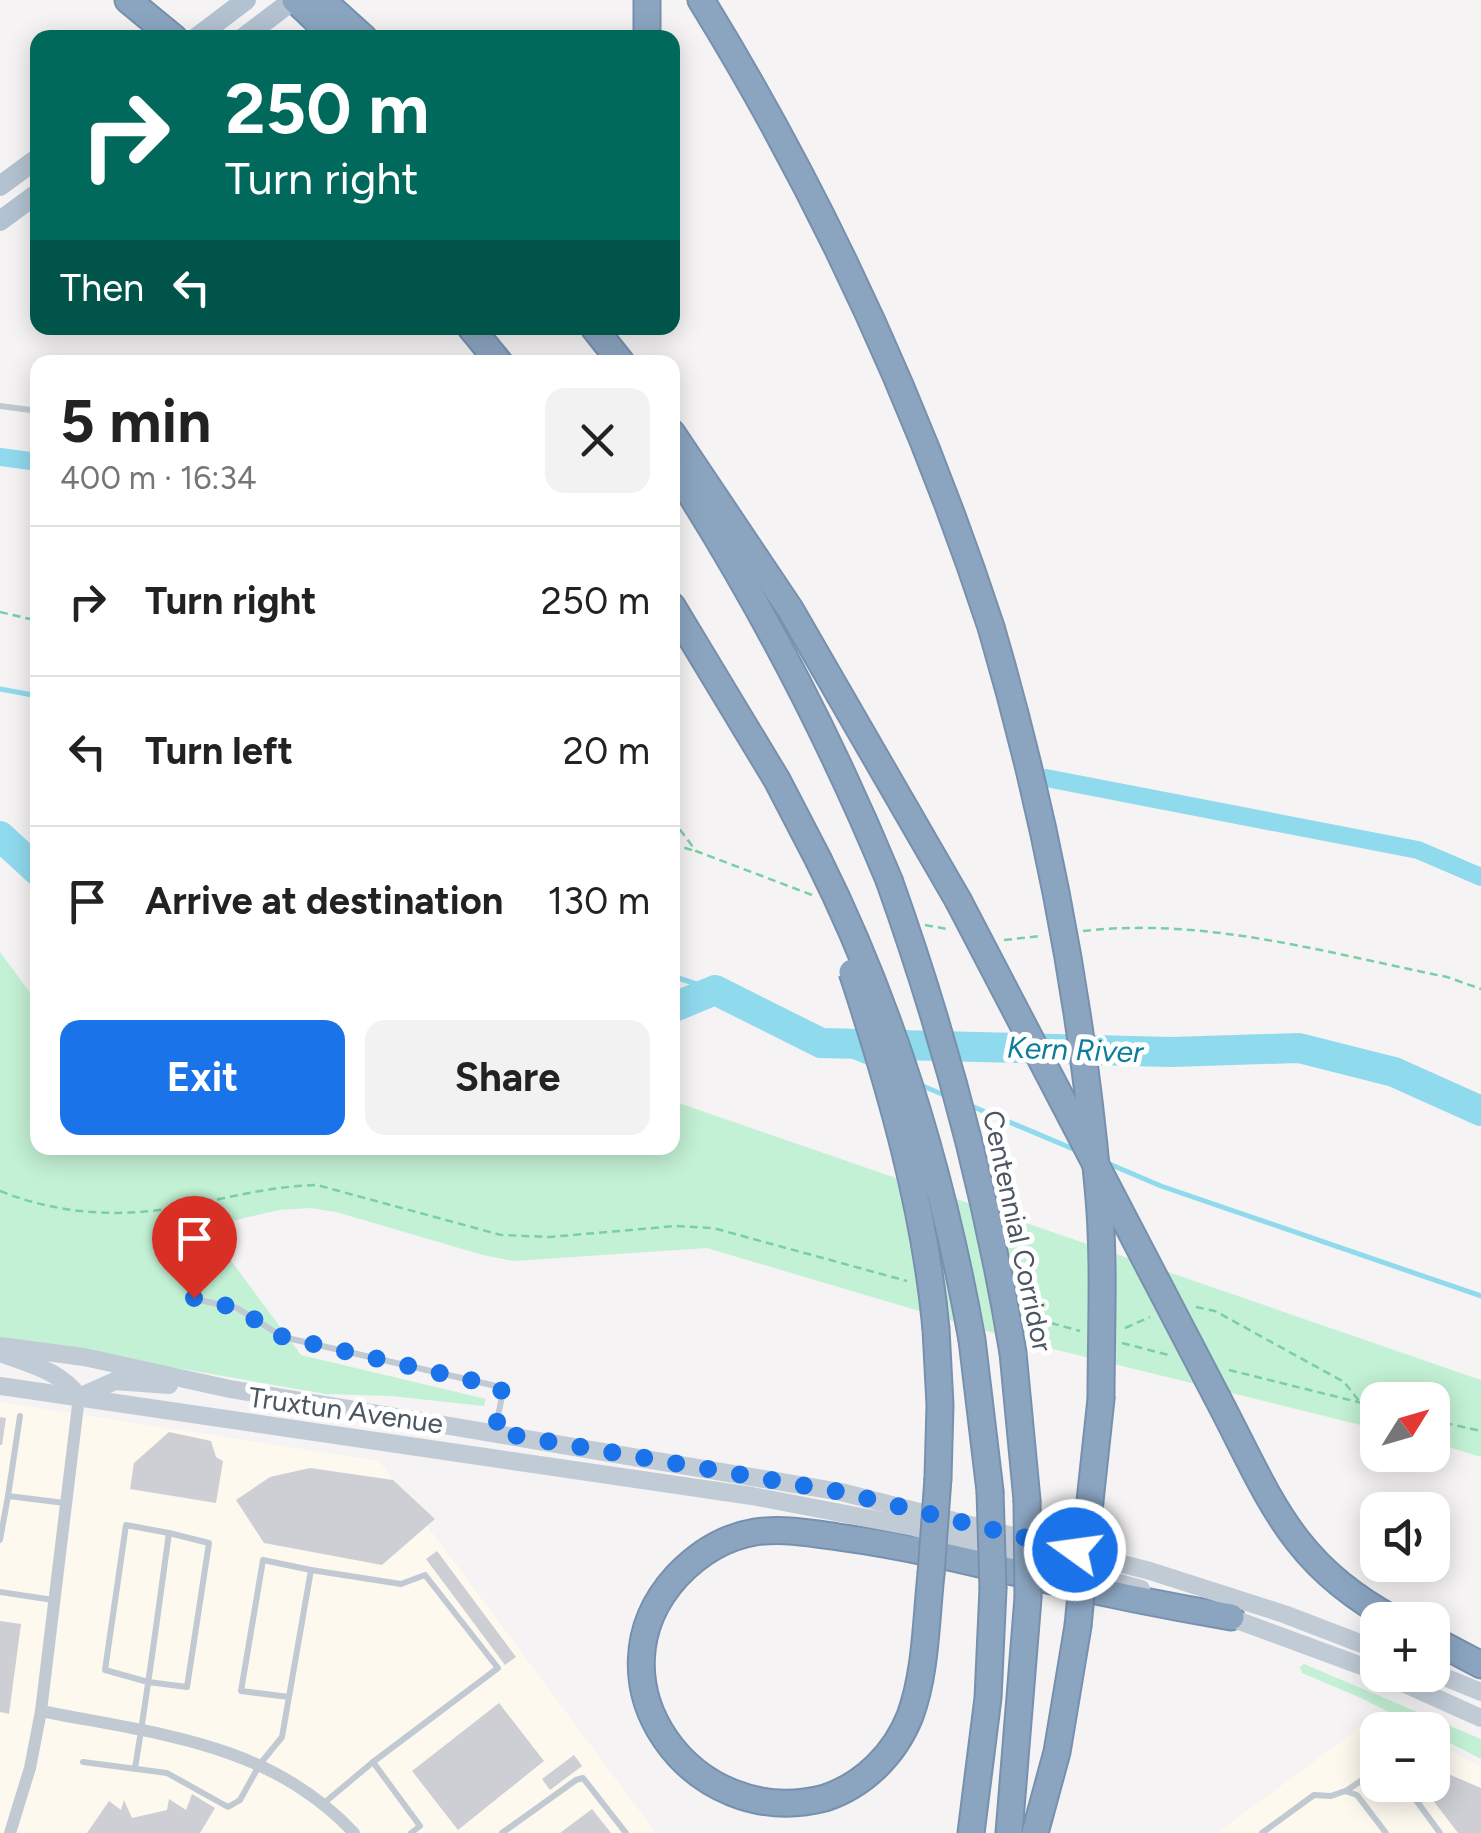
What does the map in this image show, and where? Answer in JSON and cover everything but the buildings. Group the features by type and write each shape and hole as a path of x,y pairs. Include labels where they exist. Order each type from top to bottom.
{"highway":[{"path":"128,0 164,30"},
{"path":"155,0 187,30"},
{"path":"294,0 326,30"},
{"path":"322,0 355,30"},
{"path":"647,0 647,30"},
{"path":"701,0 800,172 872,316 930,450 991,627 1039,806 1077,1007 1100,1219 1101,1400 1078,1626 1060,1735 1035,1833"},
{"path":"477,335 493,355"},
{"path":"600,335 615,355"},
{"path":"680,445 790,609 958,900 1274,1505 1303,1550 1342,1588 1365,1602"},
{"name":"Centennial Corridor","path":"680,479 788,661 843,771 889,880 928,993 969,1133 1013,1352 1027,1500 1028,1598 1009,1833"},
{"path":"680,619 746,726 858,946 903,1063 939,1182 972,1340 990,1491 993,1590 988,1698 972,1833"},
{"path":"812,857 882,1068 920,1232 936,1330 938,1478 932,1574 917,1688 910,1716 887,1755 849,1788 815,1802 761,1805 713,1789 690,1773 659,1734 643,1682 644,1647 654,1612 685,1568 715,1546 748,1534 799,1532 917,1549 1112,1595 1232,1618"},
{"path":"1450,1649 1481,1664"}],"main road":[{"path":"207,30 246,0"},
{"path":"255,30 294,0"},
{"path":"0,186 30,164"},
{"path":"0,221 30,199"},
{"path":"0,1350 55,1373 78,1398 115,1381 230,1388"},
{"name":"Truxtun Avenue","path":"0,1350 84,1357 230,1388 841,1492 1150,1571 1360,1643"},
{"name":"Truxtun Avenue","path":"0,1386 664,1482 855,1515 951,1537 1232,1618 1360,1665"},
{"path":"348,1439 387,1425 478,1438 495,1432"},
{"path":"1450,1679 1481,1692"},
{"path":"1423,1692 1481,1718"}],"street":[{"path":"15,1831 41,1711 78,1398"},
{"path":"41,1711 210,1746 260,1764 323,1804 354,1833"}],"lane":[{"path":"0,406 30,410"},
{"path":"194,1298 236,1308 283,1337 496,1386 503,1392 495,1432"},
{"path":"0,1540 20,1416"},
{"path":"8,1496 66,1503"},
{"path":"126,1524 169,1534 209,1543 187,1687 148,1682 105,1670 126,1524"},
{"path":"135,1768 169,1534"},
{"path":"289,1697 241,1691 262,1560 400,1584 425,1574 498,1668 323,1804"},
{"path":"82,1762 167,1773 228,1806 240,1800 260,1764 282,1738 311,1570"},
{"path":"0,1592 54,1600"},
{"path":"373,1762 420,1826 412,1833"},
{"path":"502,1833 584,1778 626,1833"},
{"path":"1262,1833 1314,1795 1332,1796 1360,1781"},
{"path":"1345,1791 1357,1795 1386,1833"},
{"path":"1417,1802 1440,1833"}],"path":[{"path":"0,612 30,619"},
{"path":"680,846 696,851"},
{"path":"0,1191 50,1207 113,1214 170,1209 289,1185 317,1185 501,1235 550,1237 676,1226 713,1228 920,1285"},
{"path":"1195,1307 1215,1311 1344,1382 1360,1401"},
{"path":"1118,1331 1164,1311"},
{"path":"1014,1312 1090,1334"},
{"path":"1108,1340 1180,1358"},
{"path":"1217,1367 1360,1403"},
{"path":"1450,1424 1481,1431"}],"shaded area":[{"path":"0,1402 379,1461 656,1833 0,1833"},
{"path":"1360,1727 1360,1802 1450,1802 1450,1751 1481,1767 1481,1833 1217,1833"}],"green space":[{"path":"0,952 30,993 30,1155 680,1155 680,1103 1481,1380 1481,1457 1450,1447 1450,1382 1360,1382 1360,1425 1017,1340 707,1248 514,1261 310,1208 279,1210 206,1227 301,1355 486,1399 484,1406 326,1394 0,1337"},
{"path":"1304,1664 1360,1688 1360,1692 1370,1692 1417,1712 1389,1712 1302,1673 1300,1667"},
{"path":"1450,1726 1481,1739 1481,1759 1450,1743"}],"waterway":[{"path":"0,457 30,461"},
{"path":"0,689 30,695"},
{"path":"1046,778 1418,850 1481,877"},
{"name":"Kern River","path":"0,836 30,864"},
{"path":"680,979 715,990"},
{"name":"Kern River","path":"680,1005 715,990 821,1043 1171,1052 1299,1048 1394,1072 1481,1111"},
{"path":"821,1043 871,1064"},
{"path":"918,1084 949,1097"},
{"path":"969,1105 1078,1151"},
{"path":"1107,1163 1161,1186 1481,1296"}],"route":[{"path":"194,1298 236,1308 283,1337 496,1386 503,1392 495,1432 841,1492 1075,1550"}]}
